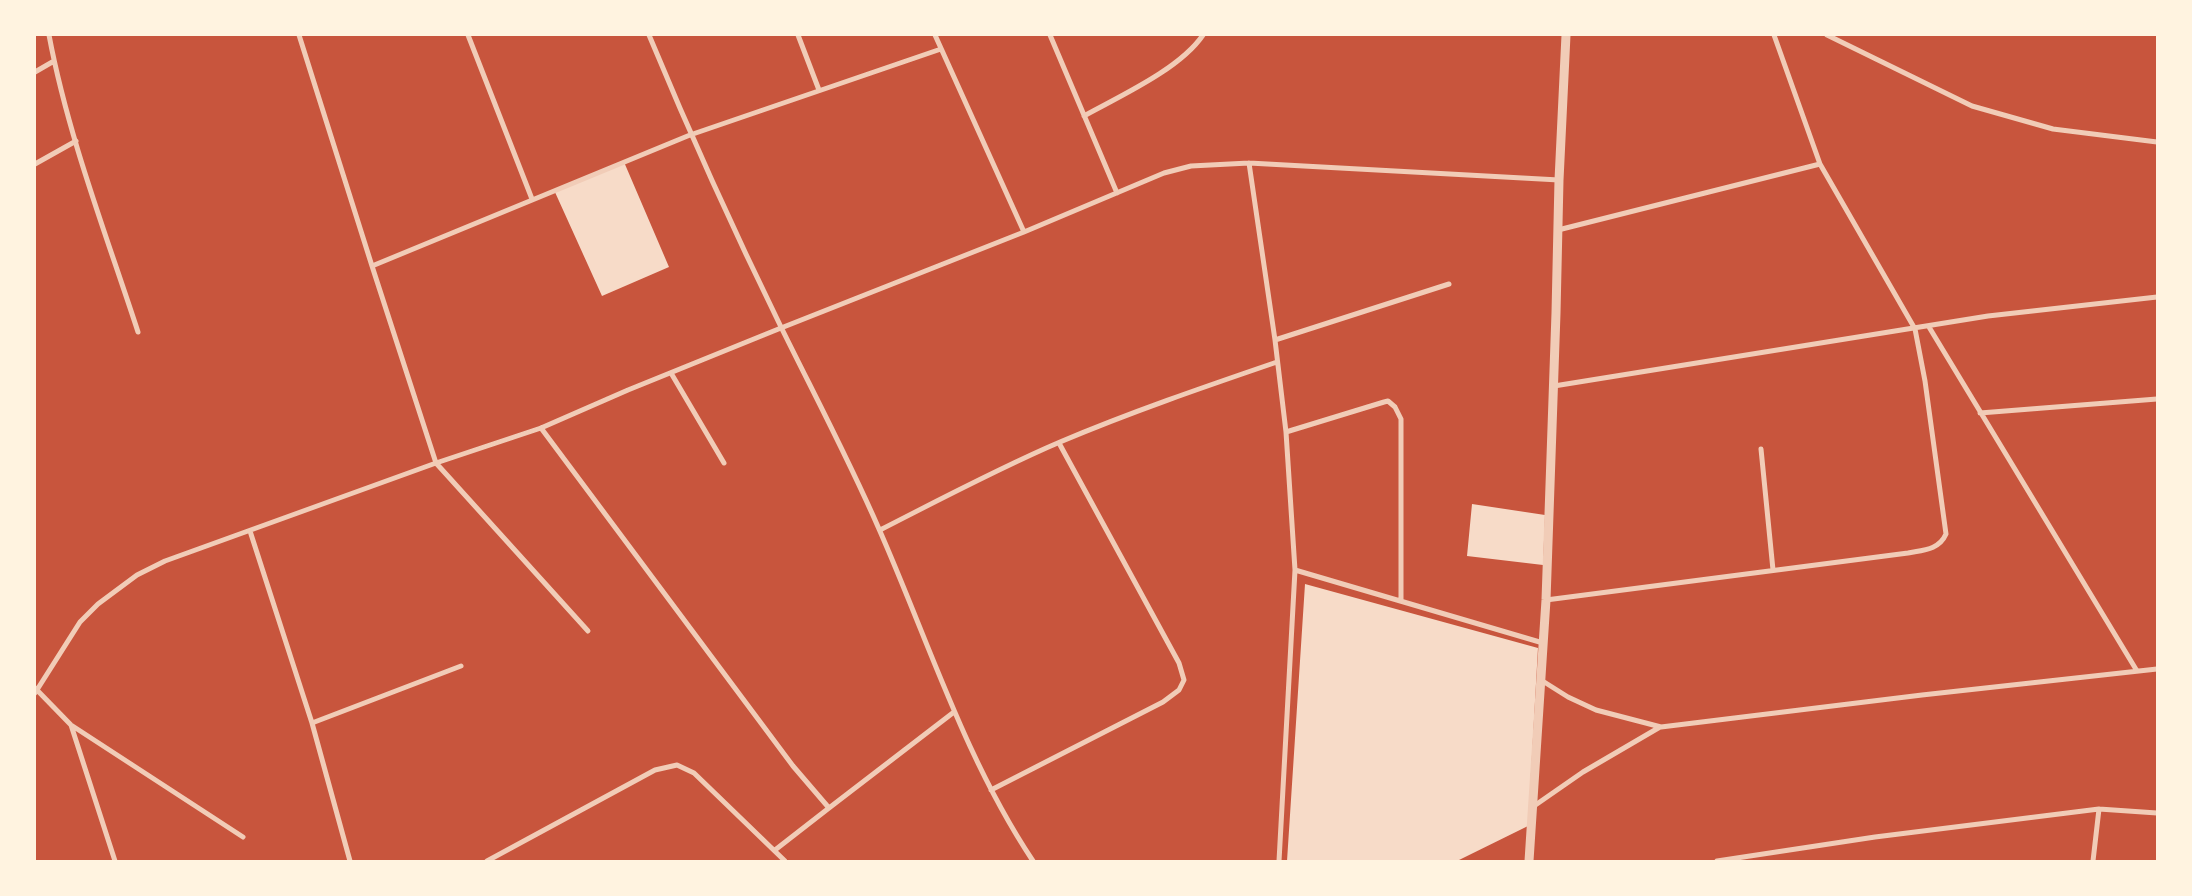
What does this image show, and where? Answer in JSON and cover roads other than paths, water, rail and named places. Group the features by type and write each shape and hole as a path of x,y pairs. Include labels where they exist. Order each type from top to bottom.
{"street":[{"path":"49,35 54,61 76,141 138,332"},
{"path":"300,35 436,463 588,631"},
{"path":"468,35 532,199"},
{"path":"649,35 690,135 781,328 843,449 880,530 954,712 991,790 1014,833 1033,861"},
{"path":"798,35 819,90"},
{"path":"935,35 1024,232"},
{"path":"1050,35 1117,193"},
{"path":"1084,116 1151,78 1191,51 1204,35"},
{"path":"1529,861 1546,600 1559,180 1566,35"},
{"path":"1546,600 1908,553 1930,549 1943,541 1946,534 1925,381 1915,329 1820,164 1774,35"},
{"path":"1827,35 1972,106 2053,129 2157,142"},
{"path":"372,266 690,135 941,49"},
{"path":"35,72 54,61"},
{"path":"35,164 76,141"},
{"path":"243,838 71,725 36,690 80,622 98,604 137,575 165,562 436,463 541,428 781,328 1024,232 1164,174 1191,166 1250,163 1559,180"},
{"path":"1250,163 1286,432 1296,570 1278,861"},
{"path":"1558,230 1820,164"},
{"path":"1275,340 1449,284"},
{"path":"1554,386 2016,313 2157,297"},
{"path":"1929,327 2137,672"},
{"path":"880,530 1058,443 1134,413 1277,362"},
{"path":"671,373 724,463"},
{"path":"1980,413 2157,399"},
{"path":"1286,432 1388,401 1396,407 1401,419 1401,601"},
{"path":"541,428 793,766 828,808"},
{"path":"991,790 1163,702 1179,690 1184,680 1179,663 1058,443"},
{"path":"1761,449 1773,570"},
{"path":"250,531 312,723 350,861"},
{"path":"1296,570 1543,642"},
{"path":"312,723 461,666"},
{"path":"1540,680 1568,697 1596,710 1661,727 1922,695 2157,670"},
{"path":"775,850 954,712"},
{"path":"71,725 115,861"},
{"path":"1534,806 1583,772 1661,727"},
{"path":"487,861 648,774 666,766 677,765 694,773 785,861"},
{"path":"1717,861 1901,834 2099,809 2157,813"},
{"path":"2093,861 2099,809"}]}
